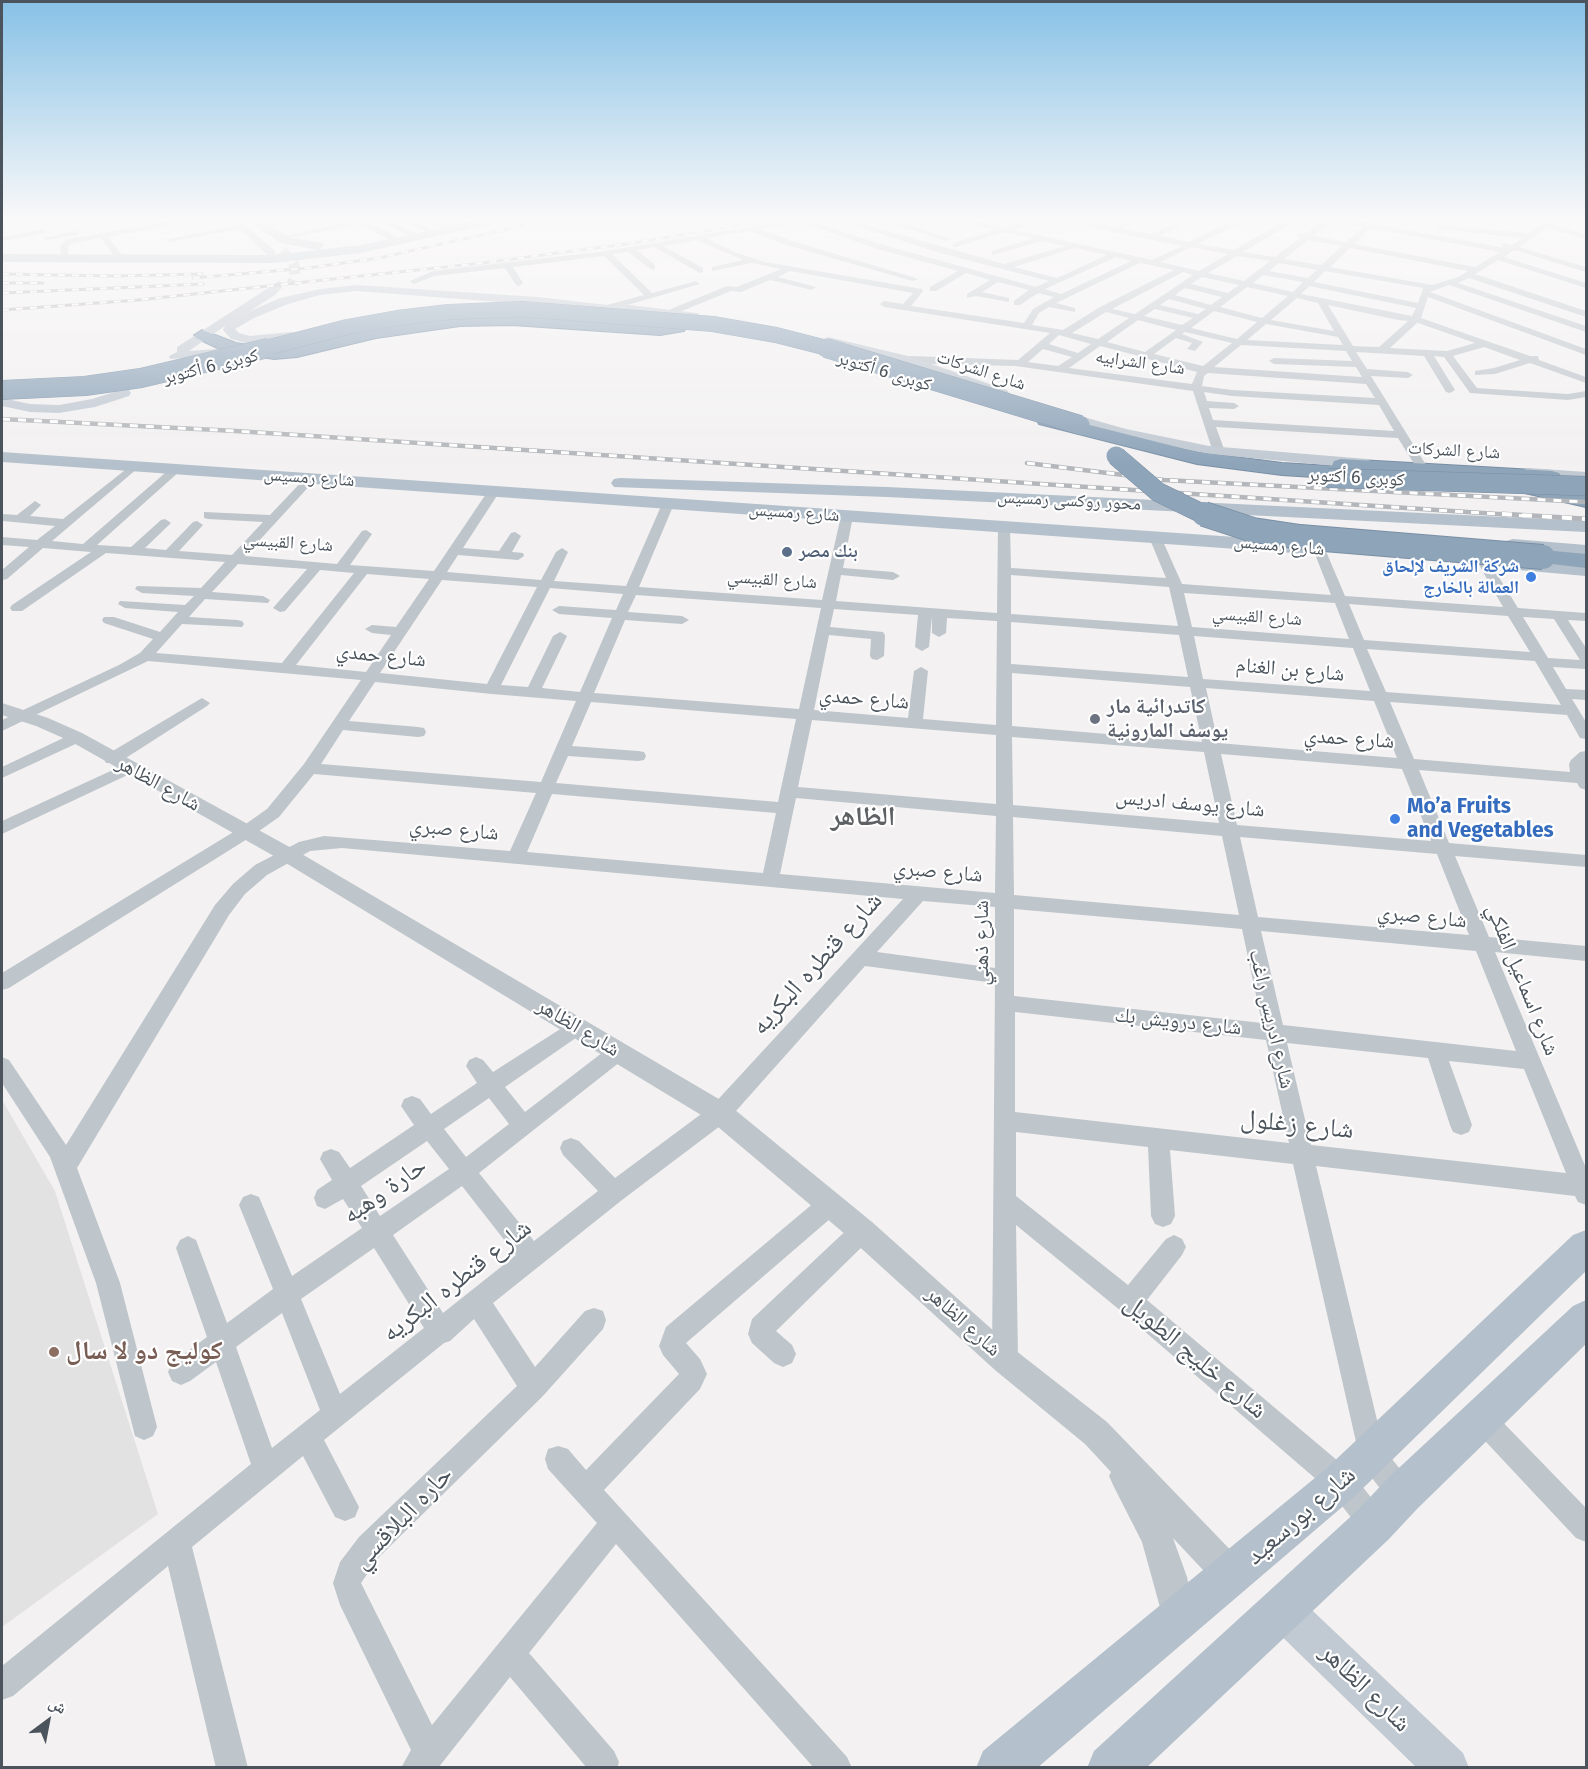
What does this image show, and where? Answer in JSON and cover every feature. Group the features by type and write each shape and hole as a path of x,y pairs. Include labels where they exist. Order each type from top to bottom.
{"highway":[{"path":"2,394 59,392 131,384 198,370 279,348 400,320 456,314 572,315 712,329 775,339 865,362 896,364 1063,425 1197,458 1282,469 1412,470 1534,489 1587,501"},
{"name":"كوبرى 6 أكتوبر","path":"2,394 65,393 163,379 337,334 432,318 520,315 676,321 733,327 795,339 861,357 1080,425 1164,444 1266,459 1412,470 1587,476"},
{"path":"202,335 241,350 274,354 295,344 460,321 512,320 660,330 676,321"},
{"name":"كوبرى 6 أكتوبر","path":"676,321 815,352 1058,427 1164,456 1262,473 1327,478 1587,486"},
{"path":"1058,427 1116,456 1158,492 1174,501 1209,517 1244,527 1300,537 1587,561"}],"main road":[{"name":"شارع الشركات","path":"152,374 202,335 261,301"},
{"name":"شارع الشركات","path":"288,301 250,315 231,326 229,330 235,336 250,340 272,340 295,344"},
{"path":"175,356 241,350 366,321 438,310 456,301"},
{"name":"شارع الشركات","path":"532,301 642,312 777,332 896,364 1125,433 1187,446 1273,458 1587,476"},
{"name":"شارع الشركات","path":"564,301 610,307 676,321 782,330 1151,437 1218,449 1412,470"},
{"path":"2,402 30,408 59,409 95,404 124,393"},
{"name":"شارع رمسيس","path":"2,445 1064,516 1285,525 1587,551"},
{"name":"شارع رمسيس","path":"2,457 1184,539 1587,570"},
{"name":"محور روكسى رمسيس","path":"550,483 772,487 1587,527"},
{"path":"1175,519 1188,526 1191,531 1184,539"},
{"path":"1282,546 1275,542 1270,533 1272,529 1285,525"},
{"name":"شارع بورسعيد","path":"1000,1767 1372,1455 1587,1247"},
{"path":"1112,1767 1374,1524 1402,1494 1587,1319"},
{"name":"شارع الظاهر","path":"1282,1610 1448,1767"}],"street":[{"path":"610,307 633,301"},
{"path":"676,321 709,301"},
{"path":"884,304 893,301"},
{"path":"918,301 926,315 946,314 993,321 1022,330 1061,332 1204,370 1280,375 1364,372 1401,363 1427,353 1461,352 1485,343"},
{"path":"1017,303 1021,301"},
{"path":"1022,330 1032,316 1055,301"},
{"path":"1048,304 1068,309 1078,301"},
{"path":"1021,363 1041,345 1061,332 1119,301 1129,303"},
{"path":"1062,368 1161,301"},
{"path":"1187,301 1214,307 1233,303"},
{"path":"1225,301 1233,303 1260,324 1315,336"},
{"path":"1218,449 1197,388 1197,381 1204,370 1288,301"},
{"path":"1309,301 1346,314"},
{"path":"1403,301 1424,308"},
{"path":"1382,350 1416,319 1424,308 1426,301"},
{"path":"1457,301 1587,352"},
{"path":"1465,301 1565,333"},
{"path":"1503,301 1587,329"},
{"path":"1546,301 1587,314"},
{"path":"1118,375 1214,307 1233,303"},
{"path":"962,304 974,306"},
{"path":"1575,310 1587,305"},
{"path":"1139,306 1151,307 1196,320 1211,330 1239,342 1382,350 1401,363 1415,387"},
{"path":"1323,306 1401,435 1412,470"},
{"path":"1310,307 1323,306 1416,319 1587,380"},
{"path":"1103,309 1183,329 1211,330"},
{"path":"1009,312 1048,318"},
{"path":"938,323 946,314"},
{"path":"1528,330 1560,320"},
{"path":"985,330 993,321"},
{"path":"1260,324 1341,335"},
{"path":"1434,338 1455,332"},
{"path":"1471,338 1489,332"},
{"path":"1112,334 1128,338"},
{"path":"1174,335 1198,342 1192,350"},
{"path":"1266,343 1290,396"},
{"path":"1041,345 1080,356"},
{"path":"1479,373 1495,371 1548,354 1529,346"},
{"path":"1046,357 1054,349"},
{"path":"1427,353 1450,390"},
{"path":"1447,354 1474,392 1568,397 1587,394"},
{"path":"1274,361 1364,372"},
{"name":"شارع الشرابيه","path":"896,364 1021,363 1232,393 1381,402"},
{"path":"1466,382 1523,386 1541,382 1562,372"},
{"path":"1203,404 1234,406"},
{"path":"1209,423 1401,435"},
{"path":"2,576 34,544 134,466"},
{"path":"86,548 176,469"},
{"path":"2,726 124,669 145,656 310,479"},
{"path":"2,982 246,832 273,813 310,768 494,491"},
{"path":"516,858 668,504"},
{"path":"19,519 35,505"},
{"path":"770,880 825,631 847,516"},
{"path":"3,517 63,523"},
{"path":"169,560 204,521 269,524"},
{"path":"135,552 165,523"},
{"name":"شارع ذهني","path":"1004,527 1005,1360"},
{"path":"342,566 366,534"},
{"path":"503,555 515,536"},
{"name":"شارع ادريس راغب","path":"1155,537 1175,585 1274,1032 1372,1455 1402,1494"},
{"name":"شارع القبيسي","path":"2,541 135,552 169,560 235,559 342,566 1587,665"},
{"path":"2,556 34,544"},
{"path":"17,608 104,549"},
{"name":"شارع اسماعيل الفلكي","path":"1319,549 1585,1190"},
{"path":"454,551 518,556"},
{"path":"492,689 562,552"},
{"path":"169,560 224,571"},
{"path":"1484,563 1587,734"},
{"path":"280,608 317,565"},
{"path":"286,668 365,568"},
{"path":"836,571 893,576"},
{"path":"1004,571 1340,600 1587,617"},
{"path":"576,600 583,586"},
{"path":"142,589 263,600"},
{"path":"125,604 237,624"},
{"path":"559,610 682,620"},
{"path":"922,647 925,612"},
{"path":"939,633 940,613"},
{"path":"1558,615 1587,658"},
{"path":"109,620 163,637"},
{"path":"372,629 400,632"},
{"path":"825,631 878,635 877,656"},
{"path":"533,692 560,636"},
{"name":"شارع حمدي","path":"145,656 492,689 1408,764 1584,781"},
{"name":"شارع بن الغنام","path":"1004,668 1573,711"},
{"path":"915,724 921,670"},
{"path":"1562,693 1587,695"},
{"path":"2,828 120,763 202,703"},
{"name":"شارع الظاهر","path":"2,709 24,715 76,737 288,855 720,1113 830,1204 1005,1360 1096,1434 1231,1575"},
{"path":"338,725 418,732"},
{"path":"2,772 76,737"},
{"path":"562,750 638,756"},
{"path":"1584,781 1577,764 1587,756"},
{"name":"شارع يوسف ادريس","path":"310,768 546,788 1004,810 1587,861"},
{"name":"شارع صبري","path":"65,1167 222,910 239,889 261,870 305,846 324,842 1005,900 1587,953"},
{"name":"شارع قنطره البكريه","path":"2,1684 307,1436 441,1332 614,1192 720,1113 920,893"},
{"path":"863,958 1005,976"},
{"name":"شارع درويش بك","path":"1005,1003 1530,1061"},
{"path":"325,1198 576,1027"},
{"path":"1435,1050 1461,1125"},
{"name":"حارة وهبه","path":"181,1372 287,1294 465,1171 618,1052"},
{"path":"2,1066 58,1151 65,1167 108,1283 144,1426"},
{"path":"476,1066 524,1127"},
{"path":"412,1106 533,1258"},
{"name":"شارع زغلول","path":"1005,1121 1302,1154 1585,1190"},
{"path":"1158,1138 1163,1216"},
{"path":"571,1148 614,1192"},
{"path":"331,1159 441,1332"},
{"name":"شارع خليج الطويل","path":"1005,1201 1131,1302 1341,1482 1374,1524"},
{"path":"586,1489 692,1380 694,1374 691,1368 672,1346 675,1336 830,1204"},
{"path":"251,1205 335,1414"},
{"path":"783,1354 761,1334 761,1328 862,1232"},
{"path":"1131,1302 1174,1247"},
{"path":"188,1248 266,1469"},
{"path":"478,1302 533,1388"},
{"name":"حاره البلاقسي","path":"423,1760 350,1595 347,1583 350,1572 369,1547 533,1388 594,1320"},
{"path":"1482,1419 1587,1528"},
{"name":"شارع الظاهر","path":"1096,1434 1138,1499 1156,1536 1170,1577 1178,1617"},
{"path":"307,1436 345,1507"},
{"path":"558,1459 836,1767"},
{"path":"423,1760 616,1522"},
{"path":"176,1541 232,1767"},
{"path":"510,1654 603,1762"}],"shaded area":[{"name":"كوليج دو لا سال","path":"2,1100 55,1191 158,1514 2,1627"}],"railway":[{"path":"2,310 130,301"},
{"path":"2,419 236,431 1528,516"},
{"path":"1027,463 1164,480 1586,502"},
{"path":"1502,514 1586,519"}],"place":[{"name":"بنك مصر","path":"787,552"},
{"name":"شركة الشريف لإلحاق العمالة بالخارج","path":"1531,577"},
{"name":"كاتدرائية مار يوسف المارونية","path":"1095,719"},
{"name":"Mo’a Fruits and Vegetables","path":"1395,819"},
{"name":"كوليج دو لا سال","path":"54,1352"}],"district":[{"name":"الظاهر","path":"863,817"}]}
